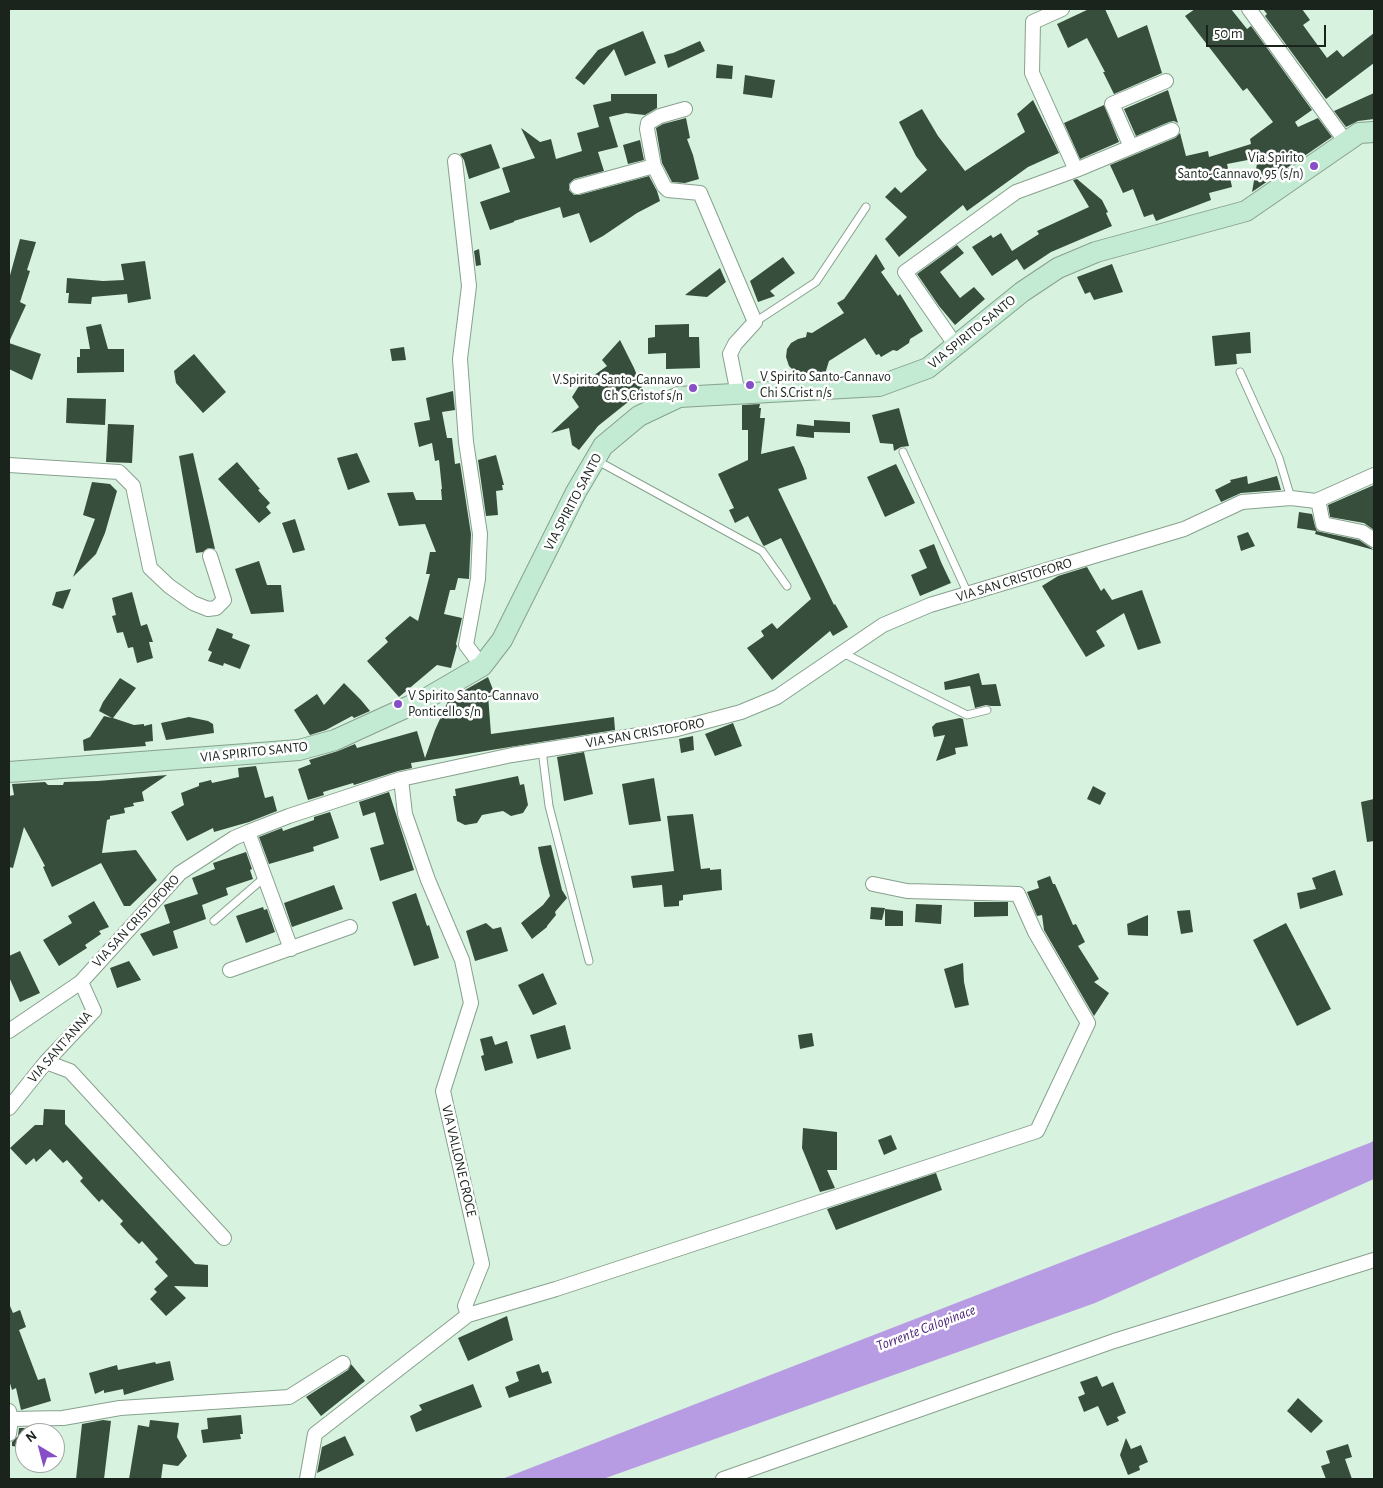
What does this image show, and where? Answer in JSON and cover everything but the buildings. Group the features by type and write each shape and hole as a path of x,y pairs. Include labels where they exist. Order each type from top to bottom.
{"street":[{"path":"1062,9 1033,22 1032,73 1076,170"},
{"path":"1249,9 1346,142"},
{"path":"1131,147 1112,104 1166,81"},
{"path":"686,109 660,116 648,123 647,129 654,166 660,181 668,190 700,193 755,322 735,344 730,354 738,394"},
{"path":"956,346 905,272 1016,192 1076,170 1172,130"},
{"name":"VIA SPIRITO SANTO","path":"9,772 299,750 335,740 427,698 482,666 502,640 576,492 603,446 639,416 678,397 879,386 928,368 1022,292 1058,268 1096,252 1246,211 1359,133 1374,132"},
{"path":"455,161 469,286 460,359 466,442 480,534 478,579 466,645 482,666"},
{"path":"577,188 654,166"},
{"path":"9,465 119,472 133,486 150,568 168,586 193,603 208,609 216,608 224,600 210,556"},
{"name":"VIA SAN CRISTOFORO","path":"9,1031 80,982 180,873 234,838 248,832 288,816 401,779 512,755 678,729 742,712 777,698 883,625 930,606 1184,528 1242,502 1290,498 1316,501 1374,475"},
{"path":"1318,500 1322,524 1362,532 1374,540"},
{"name":"VIA VALLONE CROCE","path":"401,779 405,814 428,880 462,960 472,1003 443,1091 482,1264 465,1306 468,1315"},
{"path":"248,832 291,949"},
{"path":"307,1479 315,1434 468,1315 556,1289 1037,1131 1088,1023 1035,932 1018,894 907,891 872,884"},
{"path":"230,970 350,927"},
{"name":"VIA SANT'ANNA","path":"9,1108 46,1062 94,1011 80,982"},
{"path":"46,1062 70,1071 224,1238"},
{"path":"723,1479 1114,1341 1374,1260"},
{"path":"9,1434 10,1415 63,1418 120,1408 289,1397 342,1363"}],"lane":[{"path":"755,322 816,282 866,207"},
{"path":"1240,372 1279,458 1290,498"},
{"path":"903,452 968,594"},
{"path":"595,460 762,552 787,586"},
{"path":"843,652 967,715 987,710"},
{"path":"542,750 549,806 589,961"},
{"path":"214,921 265,877"}],"water":[{"name":"Torrente Calopinace","path":"1374,1139 1374,1179 1095,1303 603,1479 502,1479 1372,1142"}],"place":[{"name":"Via Spirito Santo-Cannavo, 95 (s/n)","path":"1314,166"},
{"name":"V Spirito Santo-Cannavo Chi S.Crist n/s","path":"750,385"},
{"name":"V.Spirito Santo-Cannavo Ch S.Cristof s/n","path":"693,388"},
{"name":"V Spirito Santo-Cannavo Ponticello s/n","path":"398,704"}]}
